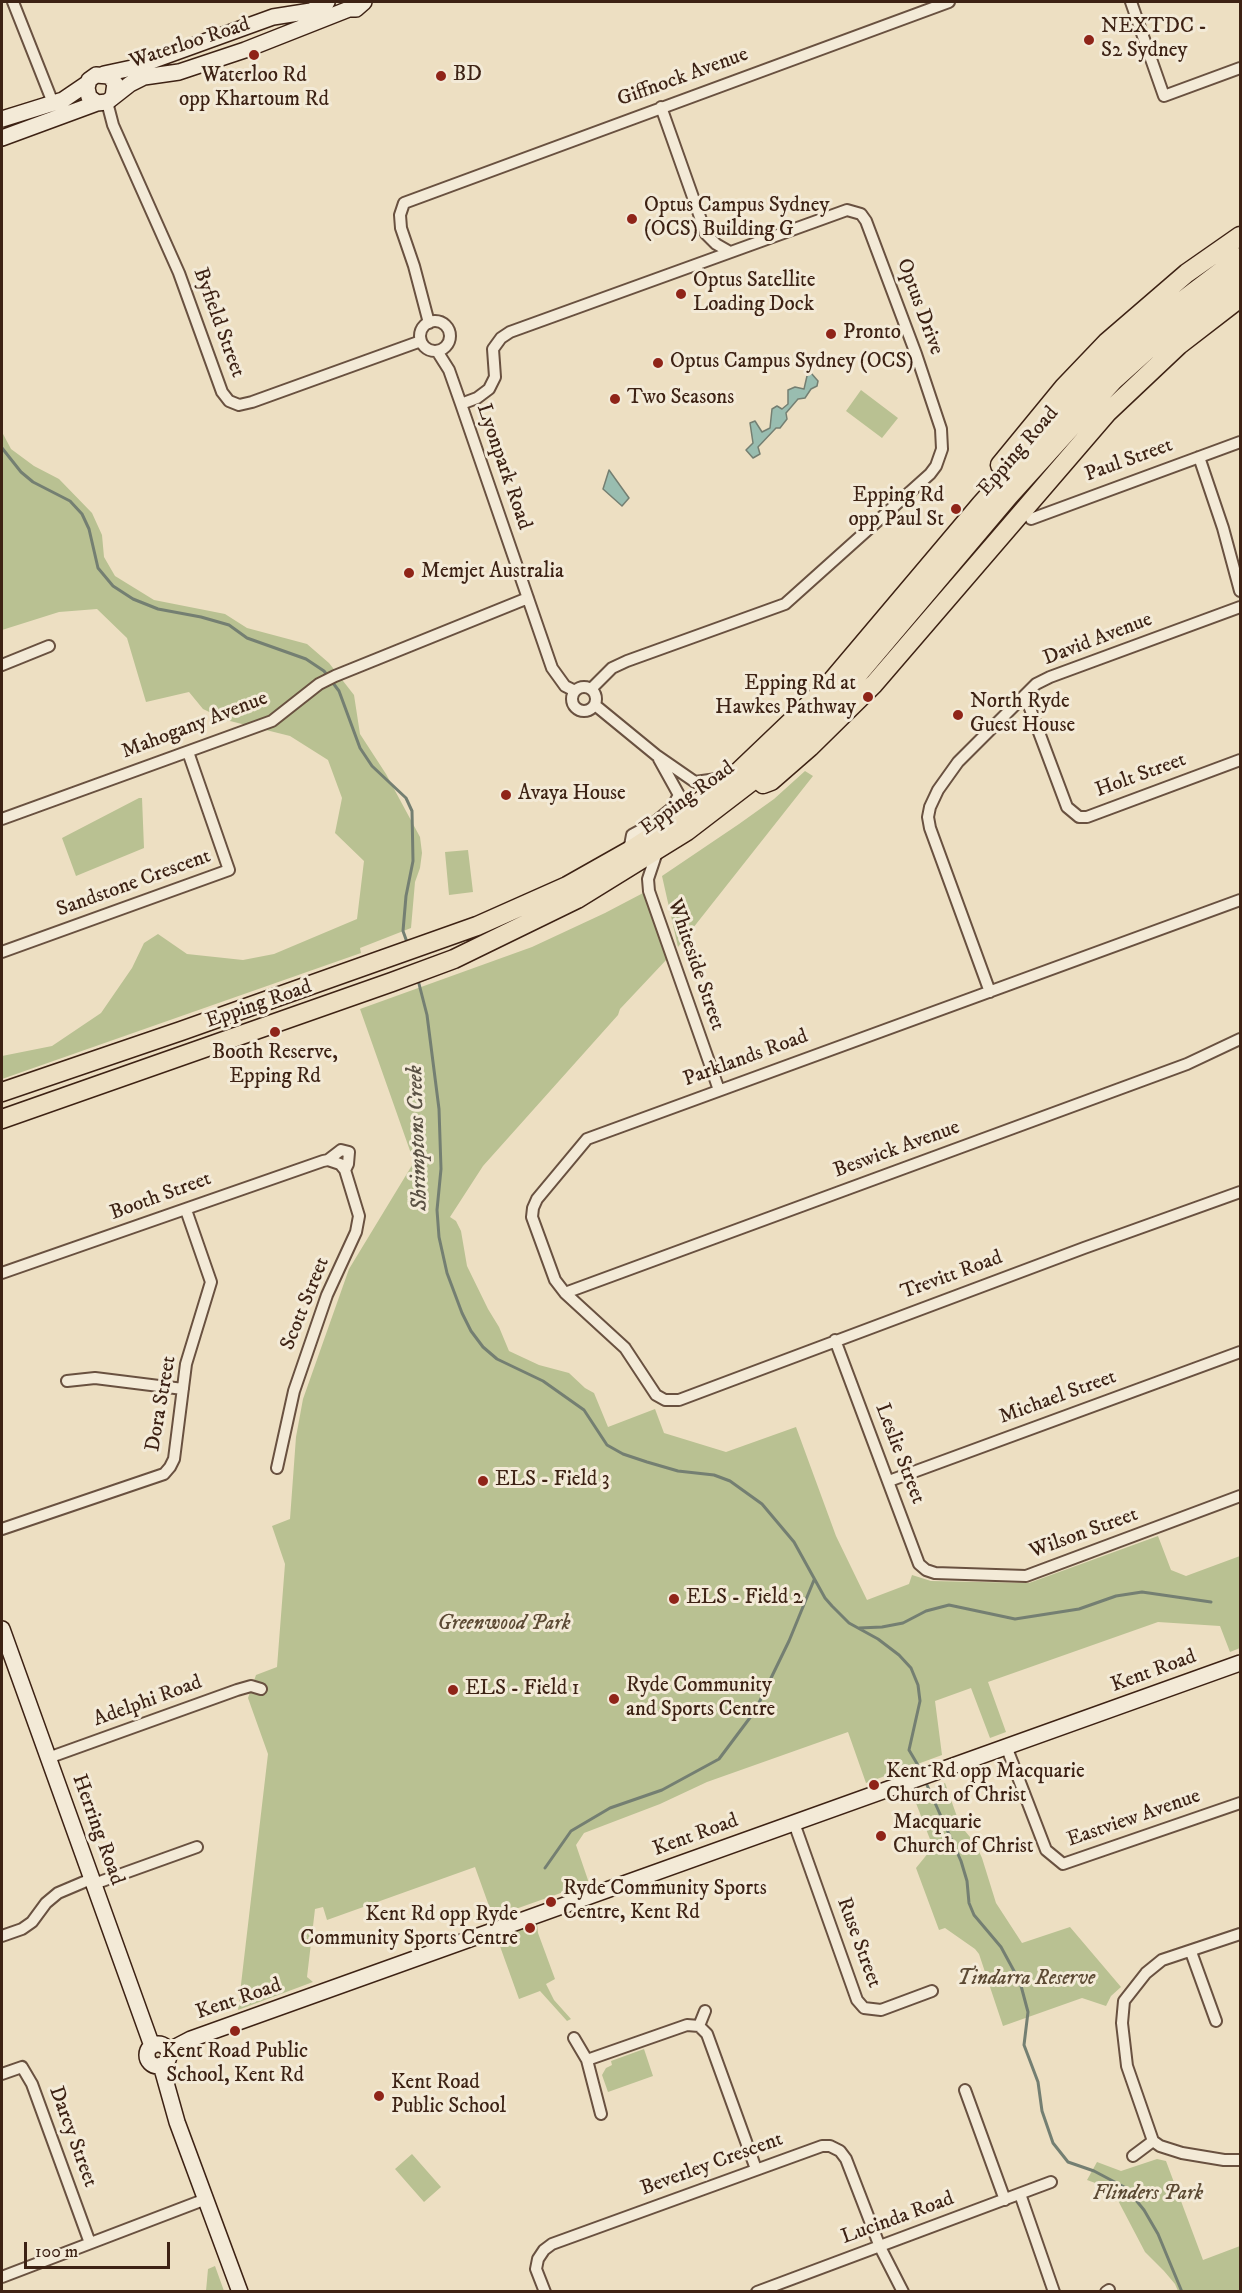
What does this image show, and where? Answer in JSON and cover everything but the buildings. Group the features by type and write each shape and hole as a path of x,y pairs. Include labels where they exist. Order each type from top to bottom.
{"main road":[{"path":"915,584 988,480 1064,387 1107,342 1152,301 1240,236"},
{"name":"Epping Road","path":"2,1092 387,958 523,907 567,886 629,851 672,823 735,774 825,690 981,504 1098,374 1158,319 1240,257"},
{"name":"Epping Road","path":"2,1119 454,959 557,910 657,852 729,801 790,747 834,703 1009,496 1114,380 1173,327 1240,277"},
{"path":"729,801 771,781 846,712 899,656 1108,412 1179,345 1240,298"}],"street":[{"path":"14,2 53,103"},
{"name":"Waterloo Road","path":"104,74 132,68 273,17 311,11 327,2"},
{"name":"Waterloo Road","path":"2,138 106,101 144,77 190,69 245,50 344,5 356,9 364,2"},
{"name":"Giffnock Avenue","path":"429,323 401,228 399,215 404,203 949,2"},
{"path":"1131,2 1164,96 1240,68"},
{"path":"2,118 72,95 96,75 104,74 115,83 106,101 87,93 88,83"},
{"name":"Byfield Street","path":"106,101 113,125 179,273 222,392 229,401 239,405 252,402 421,341"},
{"path":"661,107 706,234 716,244 730,252"},
{"name":"Optus Drive","path":"461,404 477,398 489,388 495,377 493,349 501,338 510,332 847,210 861,214 873,237 936,413 942,441 940,457 930,474 785,603 627,661 612,668 591,688"},
{"path":"429,323 444,324 450,338 446,347 437,351 427,349 421,341 421,333 429,323"},
{"name":"Lyonpark Road","path":"437,351 448,370 461,404 552,668 565,686 575,691"},
{"name":"Paul Street","path":"1031,519 1240,442"},
{"path":"1199,457 1224,528 1240,591"},
{"name":"Mahogany Avenue","path":"2,819 272,721 319,684 335,676 528,598"},
{"name":"David Avenue","path":"990,992 930,828 928,817 930,807 938,790 958,762 1036,684 1240,608"},
{"path":"2,664 49,646"},
{"path":"585,687 591,688 596,695 595,705 585,710 577,708 572,700 575,691 585,687"},
{"name":"Holt Street","path":"1025,696 1067,807 1079,817 1087,817 1240,760"},
{"path":"595,705 656,755 695,782 709,782 735,774"},
{"name":"Sandstone Crescent","path":"2,952 229,870 188,752"},
{"path":"629,851 632,835 654,823 671,808 679,795 656,755"},
{"name":"Whiteside Street","path":"657,852 649,873 648,886 719,1090"},
{"name":"Parklands Road","path":"679,1400 665,1400 656,1395 625,1348 565,1293 555,1280 532,1217 537,1199 587,1139 1240,900"},
{"name":"Beswick Avenue","path":"565,1293 1187,1064 1240,1039"},
{"name":"Scott Street","path":"277,1468 294,1391 327,1295 356,1232 359,1216 345,1170 340,1164 331,1160"},
{"name":"Booth Street","path":"2,1273 186,1210 242,1188 331,1160"},
{"name":"Trevitt Road","path":"679,1400 835,1340 1240,1192"},
{"name":"Dora Street","path":"2,1529 164,1474 174,1459 186,1364 211,1282 186,1210"},
{"name":"Leslie Street","path":"835,1340 919,1564 935,1573"},
{"name":"Michael Street","path":"889,1481 1240,1352"},
{"path":"67,1381 95,1378 183,1389"},
{"name":"Wilson Street","path":"935,1573 1026,1576 1240,1496"},
{"name":"Herring Road","path":"2,1629 152,2046"},
{"name":"Kent Road","path":"168,2051 192,2039 1240,1663"},
{"name":"Adelphi Road","path":"48,1758 237,1690 251,1686 261,1689"},
{"name":"Eastview Avenue","path":"1006,1746 1046,1850 1063,1864 1240,1803"},
{"name":"Ruse Street","path":"794,1823 857,2000 864,2008 881,2010 932,1991"},
{"path":"2,1936 22,1929 32,1922 45,1903 58,1893 197,1847"},
{"path":"1240,1934 1162,1960 1146,1973 1124,2001 1122,2011 1127,2066 1153,2141 1160,2146 1182,2153 1224,2160 1240,2160"},
{"path":"1191,1952 1216,2021"},
{"path":"699,2026 705,2011"},
{"path":"587,2060 687,2025 699,2026 706,2034 756,2169"},
{"path":"574,2038 587,2060 601,2114"},
{"path":"162,2045 168,2051 167,2062 161,2066 149,2061 147,2055 152,2046 162,2045"},
{"path":"161,2066 177,2122 240,2292"},
{"name":"Darcy Street","path":"2,2074 22,2067 32,2084 90,2243"},
{"path":"966,2090 1005,2200"},
{"path":"1133,2156 1153,2141"},
{"name":"Beverley Crescent","path":"545,2292 536,2269 538,2259 552,2244 822,2146 830,2146 840,2151 846,2159 880,2247"},
{"name":"Lucinda Road","path":"757,2292 1052,2182"},
{"path":"1020,2194 1054,2292"},
{"path":"2,2277 206,2199"},
{"path":"880,2247 903,2292"}],"green space":[{"path":"861,390 898,418 882,438 846,411"},
{"path":"2,432 11,449 34,466 59,479 92,513 102,535 104,557 115,576 154,600 225,614 247,628 307,644 329,663 354,695 360,734 386,774 420,837 422,853 415,882 411,928 360,948 361,953 2,1079 2,1056 52,1046 101,1013 132,968 144,943 158,934 187,954 243,960 274,954 357,919 364,861 335,833 342,798 328,760 290,736 226,720 203,709 189,692 146,702 127,638 97,609 59,612 2,630"},
{"path":"805,771 813,776 678,947 662,876 774,799"},
{"path":"142,798 144,848 76,876 62,838"},
{"path":"468,850 473,892 449,895 445,852"},
{"name":"Greenwood Park","path":"645,892 668,958 620,1009 618,1015 483,1166 450,1217 456,1221 461,1231 467,1266 509,1351 539,1365 569,1373 594,1393 608,1427 655,1409 664,1433 726,1452 796,1427 836,1536 867,1600 909,1584 912,1575 931,1581 1029,1583 1158,1536 1171,1570 1186,1576 1240,1556 1240,1648 1230,1652 1220,1626 1158,1622 988,1682 1006,1732 990,1738 971,1688 935,1701 942,1755 866,1783 848,1732 707,1782 660,1804 584,1833 576,1845 589,1883 493,1917 475,1867 327,1920 323,1907 315,1909 307,1977 313,1982 238,2010 268,1754 248,1698 256,1675 277,1667 285,1564 272,1526 290,1519 296,1437 303,1399 349,1269 414,1162 360,1009 532,947"},
{"name":"Tindarra Reserve","path":"945,1783 960,1825 975,1843 982,1858 996,1903 1022,1943 1070,1927 1121,1987 1111,1996 1106,2006 1082,1998 1003,2026 979,1954 945,1928 939,1930 916,1868 933,1847 914,1798"},
{"path":"537,1923 538,1933 555,1979 546,1984 554,2000 571,2019 567,2021 540,1991 519,1999 497,1938"},
{"path":"644,2049 653,2076 608,2092 602,2075 606,2068 612,2065 611,2061"},
{"path":"412,2154 441,2187 424,2202 395,2169"},
{"name":"Flinders Park","path":"1157,2159 1166,2161 1203,2260 1240,2246 1240,2291 1178,2291 1164,2271 1145,2252 1112,2189 1087,2180 1097,2162 1121,2171"},
{"path":"215,2266 224,2291 206,2291 208,2269"}],"water":[{"path":"811,373 818,381 817,386 811,389 805,398 798,399 786,413 787,419 758,447 760,454 753,458 746,450 753,443 750,423 755,421 762,432 770,428 772,409 777,406 782,409 788,404 788,390 795,387 804,389 807,376"},
{"path":"609,470 629,498 622,506 603,489"}],"waterway":[{"name":"Shrimptons Creek","path":"2,448 21,472 33,482 70,501 82,514 89,529 98,568 113,586 133,599 158,609 229,625 247,638 306,659 324,671 339,691 360,748 372,766 406,798 412,811 413,861 406,896 403,931 408,945"},
{"name":"Shrimptons Creek","path":"418,980 427,1015 439,1109 441,1169 437,1210 439,1237 447,1273 471,1331 483,1347 497,1359 543,1381 584,1410 607,1445 623,1454 647,1462 678,1471 714,1475 730,1481 762,1504 794,1542 825,1598 832,1606 849,1623 878,1639 899,1655 911,1668 918,1685 920,1701 909,1750 919,1767"},
{"path":"545,1868 571,1831 610,1808 662,1790 719,1759 755,1711 789,1641 814,1580"},
{"path":"859,1628 903,1623 926,1611 949,1605 1015,1619 1079,1609 1116,1596 1142,1592 1211,1602"},
{"name":"Shrimptons Creek","path":"927,1785 961,1861 967,1881 969,1903 974,1915 1001,1947 1020,1982 1028,2012 1024,2045 1038,2082 1042,2111 1053,2143 1068,2162 1094,2171 1126,2188 1144,2210 1158,2234 1182,2292"}],"place":[{"name":"NEXTDC - S2 Sydney","path":"1089,40"},
{"name":"Waterloo Rd opp Khartoum Rd","path":"254,55"},
{"name":"BD","path":"441,76"},
{"name":"Optus Campus Sydney (OCS) Building G","path":"632,219"},
{"name":"Optus Satellite Loading Dock","path":"681,294"},
{"name":"Pronto","path":"831,334"},
{"name":"Optus Campus Sydney (OCS)","path":"658,363"},
{"name":"Two Seasons","path":"615,399"},
{"name":"Epping Rd opp Paul St","path":"956,509"},
{"name":"Memjet Australia","path":"409,573"},
{"name":"Epping Rd at Hawkes Pathway","path":"868,697"},
{"name":"North Ryde Guest House","path":"958,715"},
{"name":"Avaya House","path":"506,795"},
{"name":"Booth Reserve, Epping Rd","path":"275,1032"},
{"name":"ELS - Field 3","path":"483,1481"},
{"name":"ELS - Field 2","path":"674,1599"},
{"name":"ELS - Field 1","path":"453,1690"},
{"name":"Ryde Community and Sports Centre","path":"614,1699"},
{"name":"Kent Rd opp Macquarie Church of Christ","path":"874,1785"},
{"name":"Macquarie Church of Christ","path":"881,1836"},
{"name":"Ryde Community Sports Centre, Kent Rd","path":"551,1902"},
{"name":"Kent Rd opp Ryde Community Sports Centre","path":"530,1928"},
{"name":"Kent Road Public School, Kent Rd","path":"235,2031"},
{"name":"Kent Road Public School","path":"379,2096"}]}
